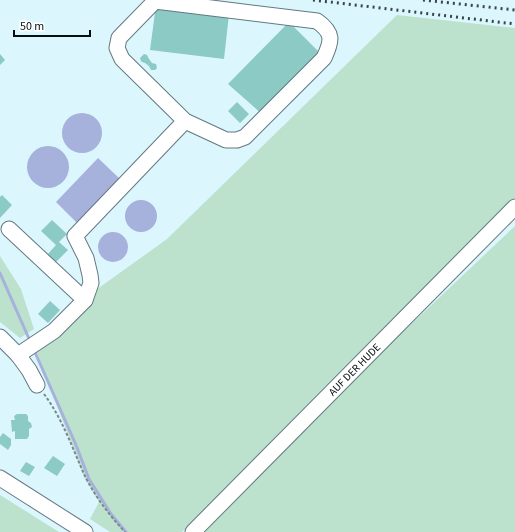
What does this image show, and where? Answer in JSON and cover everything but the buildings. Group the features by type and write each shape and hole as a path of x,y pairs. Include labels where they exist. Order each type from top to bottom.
{"street":[{"path":"155,1 317,21 327,30 330,44 324,58 245,137 237,140 226,140 185,121 122,58 117,48 119,38 155,1"},
{"path":"18,355 54,331 85,300 90,283 90,275 86,258 75,236 185,121"},
{"name":"AUF DER HUDE","path":"193,532 515,207"},
{"path":"9,229 85,300"},
{"path":"0,337 18,355 29,370 37,385"},
{"path":"0,478 85,532"}],"path":[{"path":"37,385 50,401 85,476 101,501 125,532"}],"green space":[{"path":"397,15 515,28 515,198 318,393 182,532 110,532 90,519 99,502 84,477 33,342 82,300 167,239"},
{"path":"515,226 515,532 201,532 350,382"},
{"path":"0,256 21,289 34,329 20,338 0,322"},
{"path":"0,495 59,532 0,532"}],"water":[{"path":"82,113 90,115 96,119 100,125 102,133 100,141 96,147 90,151 82,153 74,151 68,147 64,141 62,133 64,125 68,119 74,115"},
{"path":"44,146 52,146 60,149 66,155 69,167 66,179 60,185 52,188 44,188 36,185 30,179 27,171 27,163 30,155 36,149"},
{"path":"98,158 120,179 78,224 56,202"},
{"path":"141,200 150,203 154,207 157,216 154,225 150,229 141,232 132,229 128,225 125,216 128,207 132,203"},
{"path":"113,232 124,236 128,247 124,258 113,262 102,258 98,247 102,236"}],"waterway":[{"path":"0,273 30,341"},
{"path":"34,350 76,445 89,479 111,514 126,532"}],"railway":[{"path":"313,0 515,24"},
{"path":"423,0 515,10"}]}
